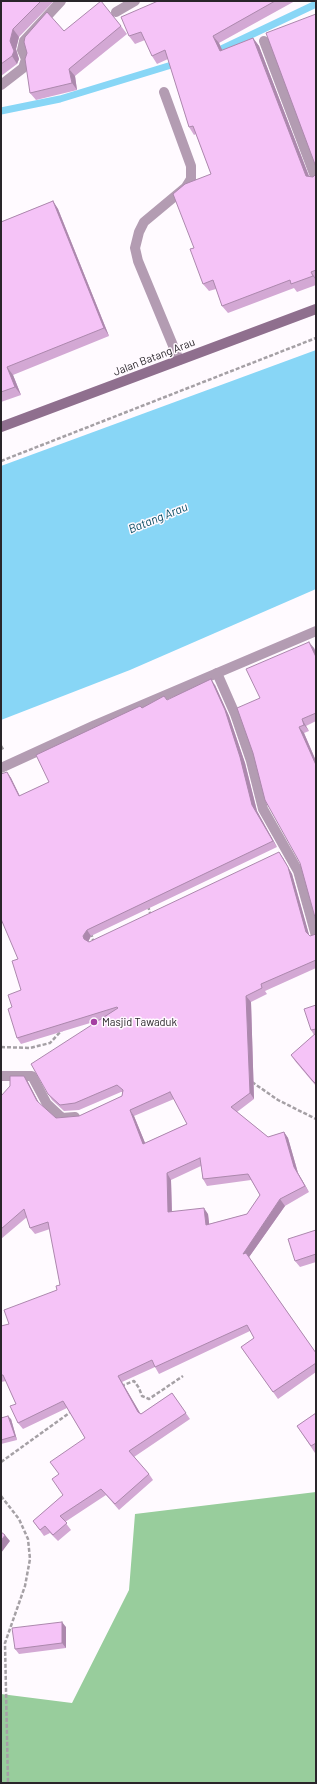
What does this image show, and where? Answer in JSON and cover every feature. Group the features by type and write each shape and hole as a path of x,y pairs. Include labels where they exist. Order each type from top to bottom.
{"main road":[{"name":"Jalan Batang Arau","path":"1,427 316,309"}],"street":[{"path":"1,85 23,68 26,59 22,50 24,41 61,1"},
{"path":"116,12 135,1"},
{"path":"264,41 316,179"},
{"path":"164,92 191,166 191,179 186,187 144,222 135,248 138,261 179,360"},
{"path":"1,768 95,725 316,631"},
{"path":"217,673 235,714 252,761 263,809 283,852 298,872 316,936"},
{"path":"1,1076 32,1076 47,1104 62,1118 81,1116 88,1113"}],"path":[{"path":"1,461 316,338"},
{"path":"146,902 155,922"},
{"path":"89,927 96,950"},
{"path":"1,1047 30,1048 50,1043 67,1023"},
{"path":"248,1078 278,1100 316,1119"},
{"path":"115,1389 134,1381 142,1396 149,1399 183,1376"},
{"path":"1,1462 74,1410"},
{"path":"1,1496 19,1519 28,1539 30,1559 25,1586 5,1643 8,1783"}],"green space":[{"path":"316,1492 316,1783 1,1783 1,1694 72,1703 129,1590 135,1514"}],"water":[{"name":"Batang Arau","path":"316,350 316,589 130,670 1,720 1,466"}],"building":[{"path":"1,1 41,1 13,29 10,41 14,51 12,56 1,64"},
{"path":"101,1 121,26 69,69 72,83 30,93 25,59 27,53 24,42 25,37 47,12 64,31"},
{"path":"158,1 275,1 213,36 220,51 253,38 306,176 313,177 316,174 316,270 311,272 313,276 291,284 290,280 222,306 213,280 203,284 190,249 194,248 173,194 185,184 211,174 193,126 189,127 165,50 152,56 141,32 129,36 121,17"},
{"path":"316,14 316,167 266,33"},
{"path":"53,201 104,328 7,367 15,387 1,392 1,222"},
{"path":"309,642 316,657 316,713 302,719 304,725 299,727 316,765 316,921 300,863 265,800 253,753 237,708 260,698 246,669"},
{"path":"211,679 225,710 240,757 252,805 273,841 87,930 83,936 84,939 89,942 279,852 288,867 306,932 310,936 316,934 316,960 261,984 262,988 246,996 250,1093 231,1107 268,1137 284,1132 294,1167 305,1186 280,1199 243,1254 246,1253 316,1353 316,1363 273,1392 241,1347 254,1338 247,1325 155,1367 152,1360 118,1376 138,1412 141,1414 172,1393 186,1413 129,1451 149,1474 115,1504 101,1489 60,1516 67,1523 53,1535 45,1526 40,1530 33,1521 63,1495 52,1479 59,1474 50,1462 85,1438 63,1401 18,1423 10,1406 16,1404 3,1375 1,1375 1,1326 9,1324 4,1310 57,1290 56,1286 60,1285 48,1222 30,1228 24,1209 1,1229 1,1096 10,1086 10,1076 24,1076 37,1101 56,1118 79,1116 122,1096 123,1090 117,1085 75,1103 60,1105 48,1094 31,1064 118,1008 117,1007 17,1038 8,1009 12,1007 8,995 21,990 12,961 18,959 1,919 1,774 7,772 19,796 49,782 36,755 140,706 142,708 164,696 167,700","holes":["170,1092 187,1124 143,1144 130,1110","200,1158 203,1179 248,1174 260,1195 247,1214 206,1225 204,1208 168,1212 167,1173"]},
{"path":"316,1005 316,1029 311,1030 304,1009"},
{"path":"316,1033 316,1084 291,1055"},
{"path":"316,1230 316,1254 295,1261 288,1239"},
{"path":"316,1413 316,1443 311,1446 297,1426"},
{"path":"8,1416 15,1436 1,1440 1,1418"},
{"path":"1,1532 5,1535 1,1541"},
{"path":"62,1622 62,1643 15,1649 12,1628"}],"waterway":[{"path":"213,53 316,4"},
{"path":"1,111 60,99 178,63"}],"place":[{"name":"Masjid Tawaduk","path":"94,1022"}]}
